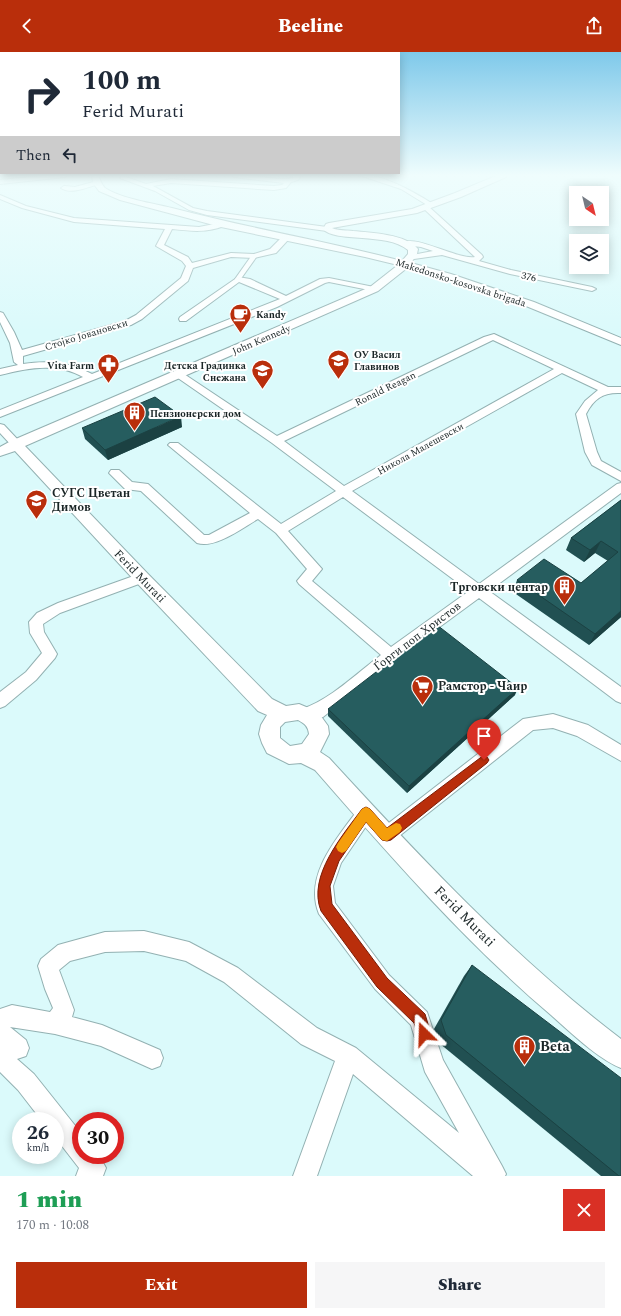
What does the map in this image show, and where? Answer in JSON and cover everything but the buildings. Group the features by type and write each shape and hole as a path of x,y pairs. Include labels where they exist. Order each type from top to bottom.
{"street":[{"path":"169,227 160,246 185,259 190,266 231,255 254,256 273,251 284,240"},
{"path":"187,227 206,229 211,227"},
{"name":"Makedonsko-kosovska brigada","path":"239,227 366,254 408,261 443,275 530,304 621,342"},
{"path":"313,227 327,229 333,232 384,237 407,243 414,251 408,261"},
{"path":"449,227 479,257 478,259 467,260"},
{"name":"376","path":"407,243 422,245 461,259 510,272 592,289"},
{"name":"376","path":"408,261 429,254 446,253"},
{"path":"366,254 386,264 388,269 386,280 415,273 443,275"},
{"path":"183,319 238,278 254,256"},
{"name":"John Kennedy","path":"0,452 374,289 408,261"},
{"name":"Стојко Јовановски","path":"18,354 96,333 139,317 185,279 190,266"},
{"path":"238,278 287,299"},
{"path":"0,414 287,299 315,285 329,280 374,289"},
{"path":"0,315 4,331 14,340 18,354 19,367"},
{"name":"Ronald Reagan","path":"276,440 494,337 561,368"},
{"path":"0,372 19,367 65,367 77,370 92,378"},
{"path":"561,368 606,390 621,390"},
{"name":"Никола Малешевски","path":"280,530 344,491 561,368"},
{"path":"178,374 276,440 621,696"},
{"path":"606,390 588,404 583,409 581,414 591,452 596,463 621,477"},
{"path":"0,427 16,444"},
{"name":"Ferid Murati","path":"16,444 142,578 278,719"},
{"path":"174,445 280,530 315,569 304,581 392,654"},
{"path":"115,473 129,486 144,487 200,540 212,539 259,513"},
{"name":"Ѓорги поп Христов","path":"313,719 330,702 392,654 621,486"},
{"path":"0,701 31,676 50,654 36,633 36,622 43,616 65,605 91,598 142,578"},
{"path":"299,712 313,719 319,737 309,749 290,755 282,753 270,742 269,734 278,719 299,712"},
{"path":"387,836 529,724 553,721 582,730 621,754"},
{"name":"Ferid Murati","path":"309,749 310,756 322,764 387,836 516,968 585,1029 621,1054"},
{"path":"366,813 334,858 324,886 326,907 382,982 420,1019 433,1064 496,1176"},
{"path":"55,1023 64,1010 55,990 48,966 65,952 105,942 144,941 189,952 231,975 309,1036 348,1056 393,1092 491,1176"},
{"path":"0,1020 12,1016 55,1023 102,1036 152,1058"},
{"path":"0,1032 9,1053 26,1082 72,1141"},
{"path":"306,1176 348,1056"},
{"path":"88,1176 94,1168 91,1164"}],"slow traffic":[{"path":"342,847 366,813 387,836 396,828"}],"place":[{"name":"Kandy","path":"240,334"},
{"name":"ОУ Васил Главинов","path":"339,380"},
{"name":"Vita Farm","path":"109,384"},
{"name":"Детска Градинка Снежана","path":"262,390"},
{"name":"Пензионерски дом","path":"134,432"},
{"name":"СУГС Цветан Димов","path":"36,520"},
{"name":"Трговски центар","path":"564,606"},
{"name":"Рамстор - Чаир","path":"422,706"},
{"name":"Beta","path":"524,1066"}],"route":[{"path":"424,1034 420,1019 382,982 326,907 324,886 334,858 366,813 387,836 484,760"}]}
